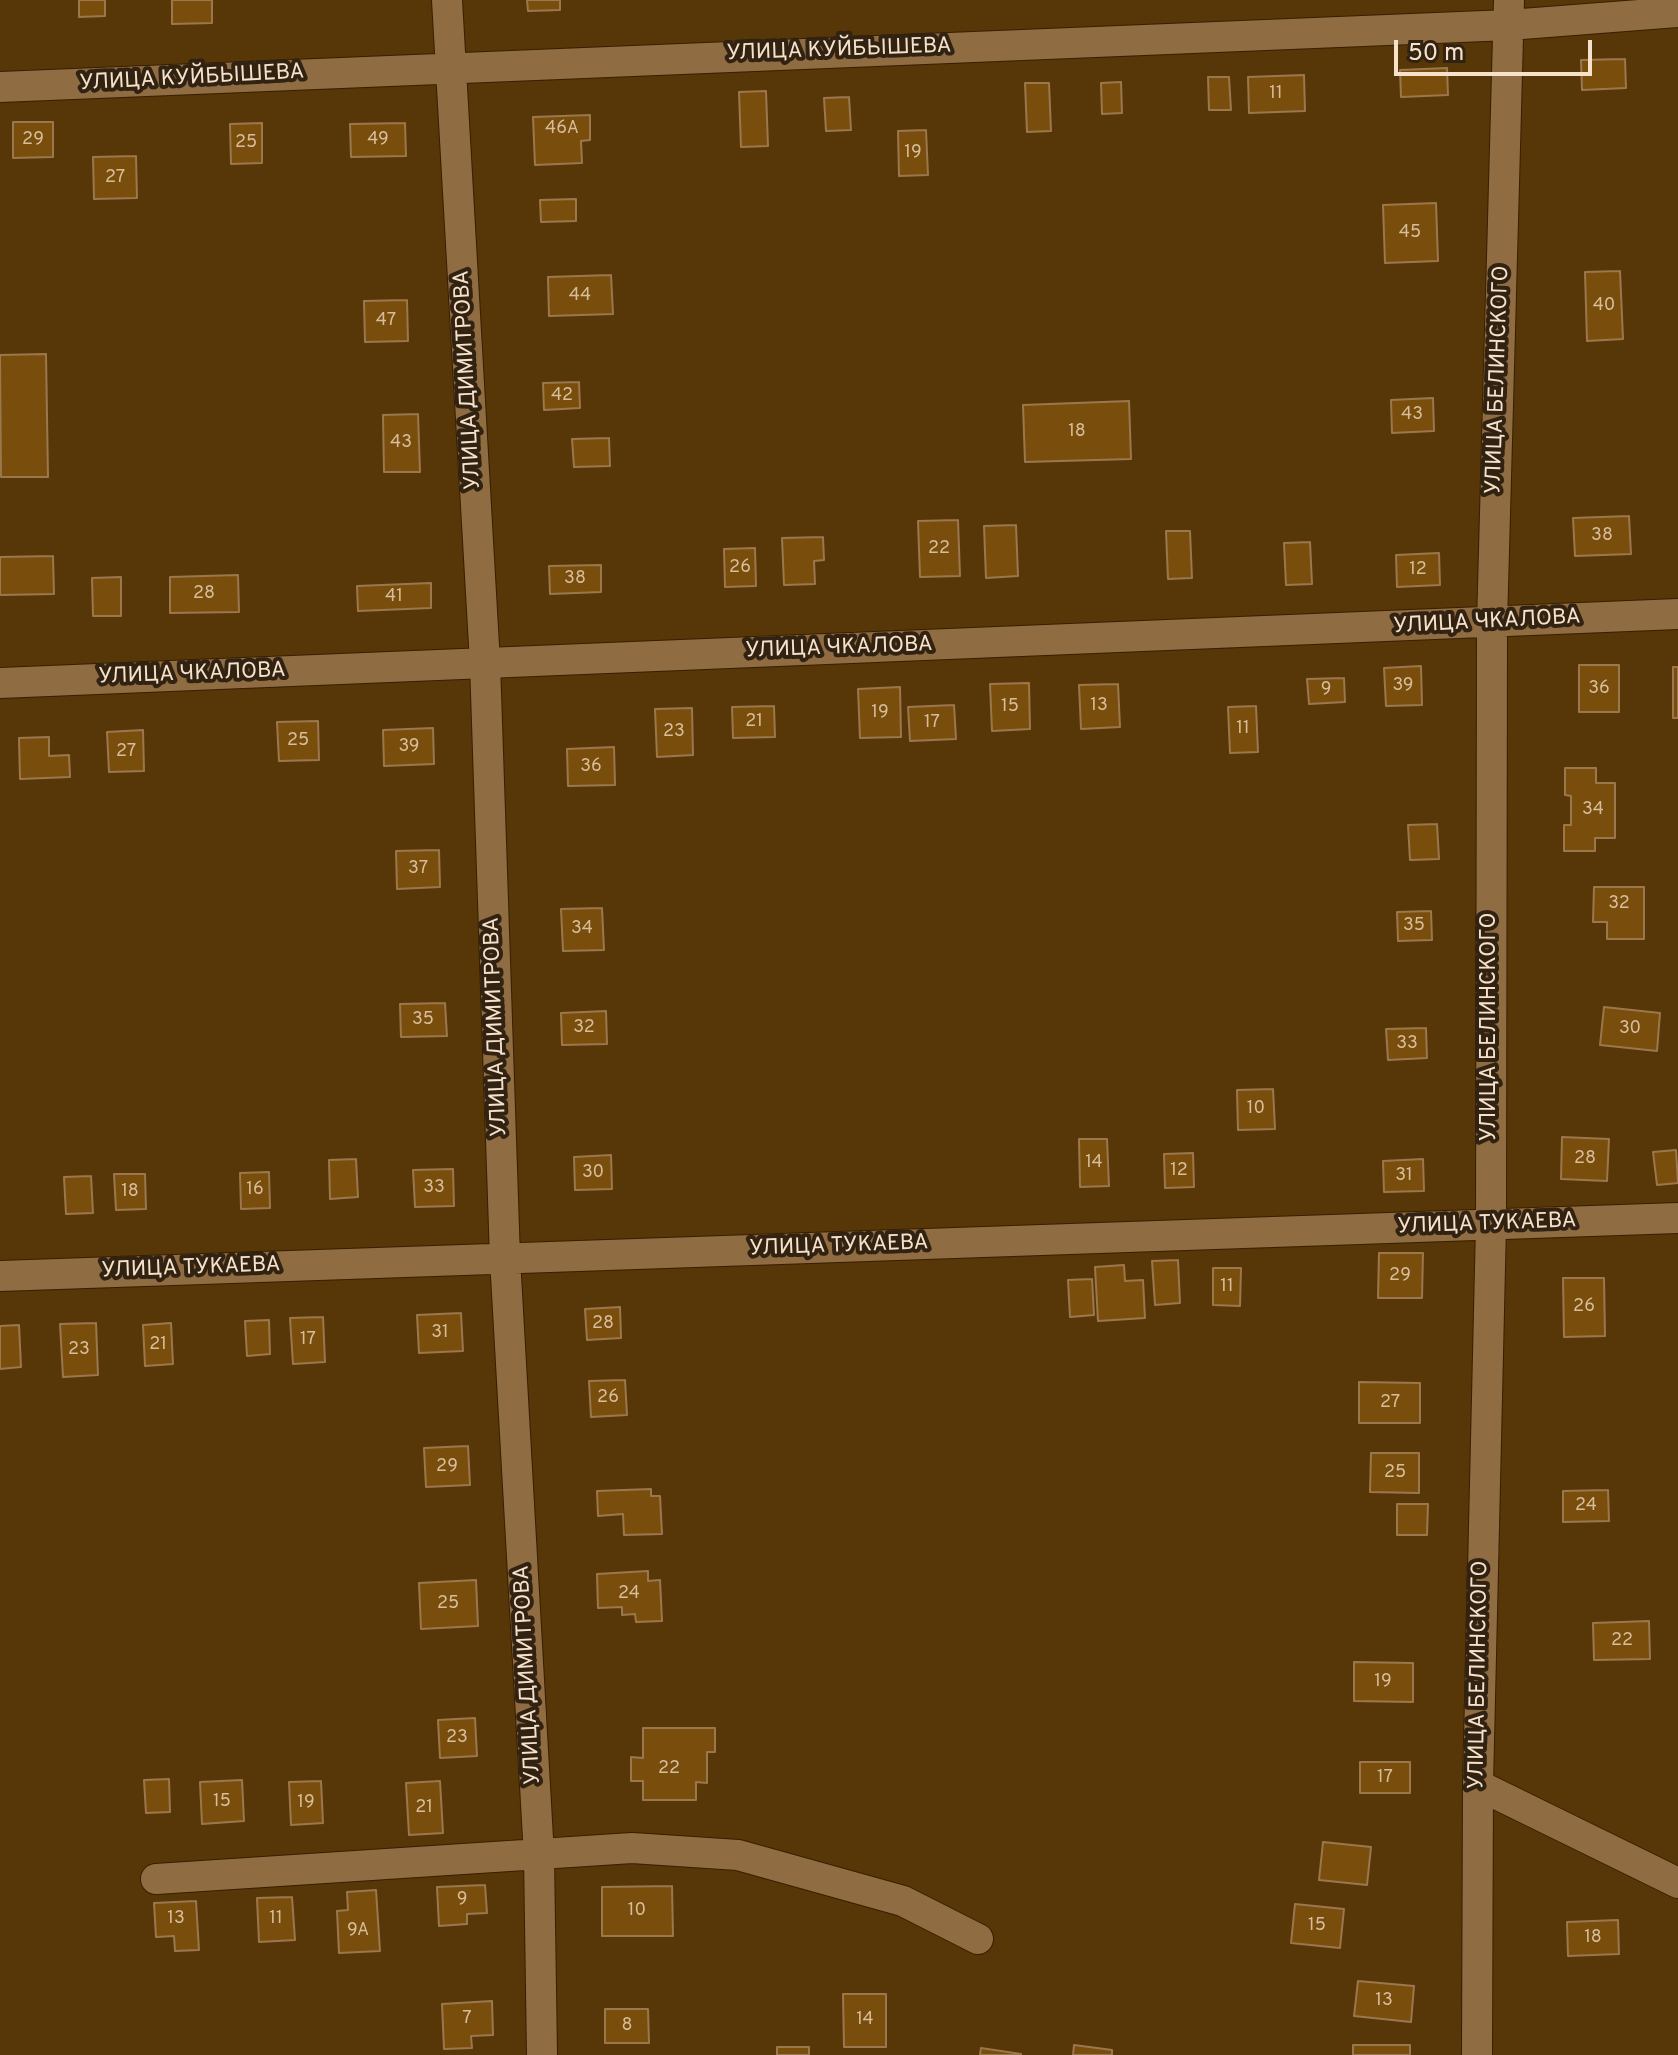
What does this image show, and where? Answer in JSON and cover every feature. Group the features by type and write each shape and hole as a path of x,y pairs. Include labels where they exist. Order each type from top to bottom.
{"street":[{"name":"УЛИЦА ДИМИТРОВА","path":"447,0 485,663 505,1258 539,1856 542,2055"},
{"name":"УЛИЦА КУЙБЫШЕВА","path":"0,87 451,67 1509,12 1678,12"},
{"name":"УЛИЦА БЕЛИНСКОГО","path":"1477,2055 1478,1785 1491,1225 1492,624 1509,12"},
{"name":"УЛИЦА ЧКАЛОВА","path":"0,683 1678,614"},
{"name":"УЛИЦА ТУКАЕВА","path":"0,1276 1678,1218"},
{"path":"1478,1785 1678,1883"},
{"path":"156,1879 632,1848 738,1855 903,1901 978,1939"}],"building":[{"path":"79,0 105,0 105,16 79,17"},
{"path":"172,0 212,0 212,23 172,24"},
{"path":"527,0 560,0 560,10 528,11"},
{"path":"1625,59 1626,88 1582,90 1581,60"},
{"path":"1447,68 1448,95 1401,97 1400,70"},
{"path":"1304,75 1305,111 1249,113 1248,77"},
{"path":"1208,77 1229,77 1231,110 1209,110"},
{"path":"1121,82 1122,113 1102,114 1101,83"},
{"path":"1025,83 1049,83 1051,131 1027,132"},
{"path":"766,91 768,146 741,147 739,92"},
{"path":"849,97 851,130 826,131 824,98"},
{"path":"590,115 590,140 581,141 582,163 535,165 533,117"},
{"path":"13,122 53,122 53,157 13,158"},
{"path":"262,123 262,163 231,164 230,124"},
{"path":"405,123 406,156 351,157 350,124"},
{"path":"926,130 928,175 899,176 898,131"},
{"path":"136,156 137,198 94,199 93,157"},
{"path":"576,199 576,221 541,222 540,200"},
{"path":"1436,203 1438,261 1385,263 1383,205"},
{"path":"1620,271 1623,339 1587,341 1585,272"},
{"path":"611,275 613,314 549,316 548,277"},
{"path":"407,300 408,341 365,342 364,301"},
{"path":"46,354 48,477 1,477 0,355"},
{"path":"579,382 580,408 544,410 543,383"},
{"path":"1433,398 1434,431 1392,433 1391,400"},
{"path":"1129,401 1131,459 1025,462 1023,405"},
{"path":"418,414 420,472 384,472 383,415"},
{"path":"609,438 610,466 574,467 572,439"},
{"path":"1629,516 1631,554 1575,556 1573,518"},
{"path":"958,520 960,576 920,577 918,521"},
{"path":"1016,525 1018,576 986,578 984,526"},
{"path":"1166,531 1190,531 1192,578 1168,579"},
{"path":"823,537 824,560 814,561 815,584 784,585 782,538"},
{"path":"1310,542 1312,584 1286,585 1284,543"},
{"path":"755,548 756,586 725,587 724,549"},
{"path":"1439,553 1440,585 1397,587 1396,555"},
{"path":"53,556 54,594 0,595 0,557"},
{"path":"601,565 601,592 550,594 549,566"},
{"path":"238,575 239,612 170,613 170,577"},
{"path":"121,577 121,616 93,616 92,578"},
{"path":"431,583 431,608 358,611 357,586"},
{"path":"1579,665 1619,665 1619,712 1579,712"},
{"path":"1421,666 1422,705 1386,706 1384,668"},
{"path":"1673,667 1678,667 1678,718 1673,718"},
{"path":"1344,678 1345,702 1309,704 1307,679"},
{"path":"1029,683 1030,729 992,731 990,684"},
{"path":"1118,684 1120,727 1081,729 1079,685"},
{"path":"900,687 901,737 860,738 858,689"},
{"path":"954,705 956,739 910,741 908,707"},
{"path":"774,706 775,737 733,738 732,707"},
{"path":"1256,706 1258,752 1230,753 1228,707"},
{"path":"692,708 693,755 657,757 655,709"},
{"path":"318,721 319,760 279,761 277,722"},
{"path":"433,728 434,764 384,766 383,730"},
{"path":"143,730 144,771 109,772 107,732"},
{"path":"49,737 49,756 69,755 70,777 20,779 19,738"},
{"path":"614,747 615,785 568,786 567,749"},
{"path":"1565,768 1596,768 1596,783 1615,783 1615,838 1595,838 1595,851 1564,851 1564,825 1571,825 1571,796 1565,795"},
{"path":"1437,824 1439,859 1410,860 1408,825"},
{"path":"439,850 440,887 397,889 396,851"},
{"path":"1594,887 1644,887 1644,939 1607,939 1607,922 1593,922"},
{"path":"602,908 604,950 563,951 561,909"},
{"path":"1431,911 1432,940 1398,941 1397,912"},
{"path":"445,1003 447,1036 401,1037 400,1004"},
{"path":"1604,1007 1660,1013 1657,1051 1600,1045"},
{"path":"606,1011 607,1044 562,1045 561,1013"},
{"path":"1426,1028 1427,1058 1388,1060 1386,1029"},
{"path":"1273,1089 1275,1129 1238,1130 1237,1090"},
{"path":"1562,1137 1609,1139 1607,1181 1561,1179"},
{"path":"1079,1139 1107,1139 1109,1186 1080,1187"},
{"path":"1676,1150 1678,1183 1657,1185 1653,1152"},
{"path":"1193,1153 1194,1187 1165,1188 1164,1154"},
{"path":"611,1155 612,1189 575,1190 574,1157"},
{"path":"356,1159 358,1197 330,1199 329,1160"},
{"path":"1423,1159 1424,1191 1384,1192 1383,1161"},
{"path":"453,1169 454,1206 415,1207 413,1170"},
{"path":"269,1172 270,1208 241,1209 240,1173"},
{"path":"114,1174 145,1174 146,1209 116,1210"},
{"path":"91,1176 93,1213 66,1214 64,1177"},
{"path":"1379,1253 1423,1253 1422,1298 1378,1298"},
{"path":"1178,1260 1180,1303 1155,1305 1152,1261"},
{"path":"1124,1265 1125,1281 1143,1280 1145,1318 1098,1321 1095,1267"},
{"path":"1213,1268 1241,1268 1240,1306 1213,1305"},
{"path":"1563,1278 1604,1278 1605,1336 1564,1337"},
{"path":"1092,1279 1094,1315 1070,1317 1068,1280"},
{"path":"620,1307 621,1338 587,1340 585,1309"},
{"path":"461,1313 463,1351 419,1353 417,1315"},
{"path":"323,1317 325,1362 293,1364 290,1318"},
{"path":"269,1320 270,1354 247,1356 245,1321"},
{"path":"96,1323 98,1375 63,1377 60,1324"},
{"path":"171,1323 173,1364 145,1366 143,1325"},
{"path":"19,1325 21,1367 0,1369 0,1326"},
{"path":"625,1380 627,1415 591,1417 589,1381"},
{"path":"1359,1382 1420,1383 1420,1423 1359,1423"},
{"path":"468,1446 470,1485 426,1487 424,1448"},
{"path":"1371,1453 1419,1453 1419,1493 1370,1492"},
{"path":"651,1489 651,1496 660,1496 662,1534 624,1535 623,1514 598,1516 597,1491"},
{"path":"1608,1490 1609,1521 1563,1522 1563,1491"},
{"path":"1397,1504 1428,1504 1427,1535 1397,1535"},
{"path":"648,1571 648,1581 660,1580 662,1621 636,1622 635,1614 622,1615 622,1607 598,1608 597,1574"},
{"path":"476,1580 478,1626 421,1629 419,1583"},
{"path":"1649,1621 1650,1659 1594,1660 1593,1623"},
{"path":"1354,1662 1413,1663 1413,1702 1354,1701"},
{"path":"475,1718 477,1756 440,1758 438,1720"},
{"path":"643,1728 715,1728 715,1752 707,1752 707,1783 696,1782 696,1800 643,1800 643,1781 631,1781 631,1757 643,1758"},
{"path":"1360,1762 1410,1762 1410,1793 1360,1793"},
{"path":"169,1779 170,1812 146,1813 144,1780"},
{"path":"242,1780 244,1821 202,1824 200,1782"},
{"path":"321,1781 323,1823 291,1825 289,1782"},
{"path":"440,1781 443,1833 409,1835 406,1783"},
{"path":"1323,1842 1371,1847 1367,1885 1319,1880"},
{"path":"485,1885 487,1913 467,1914 467,1924 439,1926 437,1887"},
{"path":"672,1886 673,1936 602,1936 602,1887"},
{"path":"376,1890 380,1951 339,1953 337,1911 348,1910 347,1892"},
{"path":"292,1897 295,1940 259,1942 257,1898"},
{"path":"196,1901 199,1950 175,1951 174,1936 156,1937 154,1903"},
{"path":"1295,1904 1344,1909 1340,1948 1291,1943"},
{"path":"1618,1920 1619,1954 1568,1956 1567,1922"},
{"path":"1358,1981 1414,1986 1411,2022 1354,2016"},
{"path":"843,1994 886,1994 886,2047 844,2047"},
{"path":"492,2001 493,2035 471,2036 472,2048 444,2049 442,2004"},
{"path":"605,2009 648,2009 649,2043 605,2043"},
{"path":"1074,2045 1112,2050 1112,2055 1073,2055"},
{"path":"1353,2045 1410,2045 1410,2055 1353,2055"},
{"path":"777,2047 809,2047 809,2055 777,2055"},
{"path":"981,2048 1021,2054 1021,2055 980,2055"}]}
